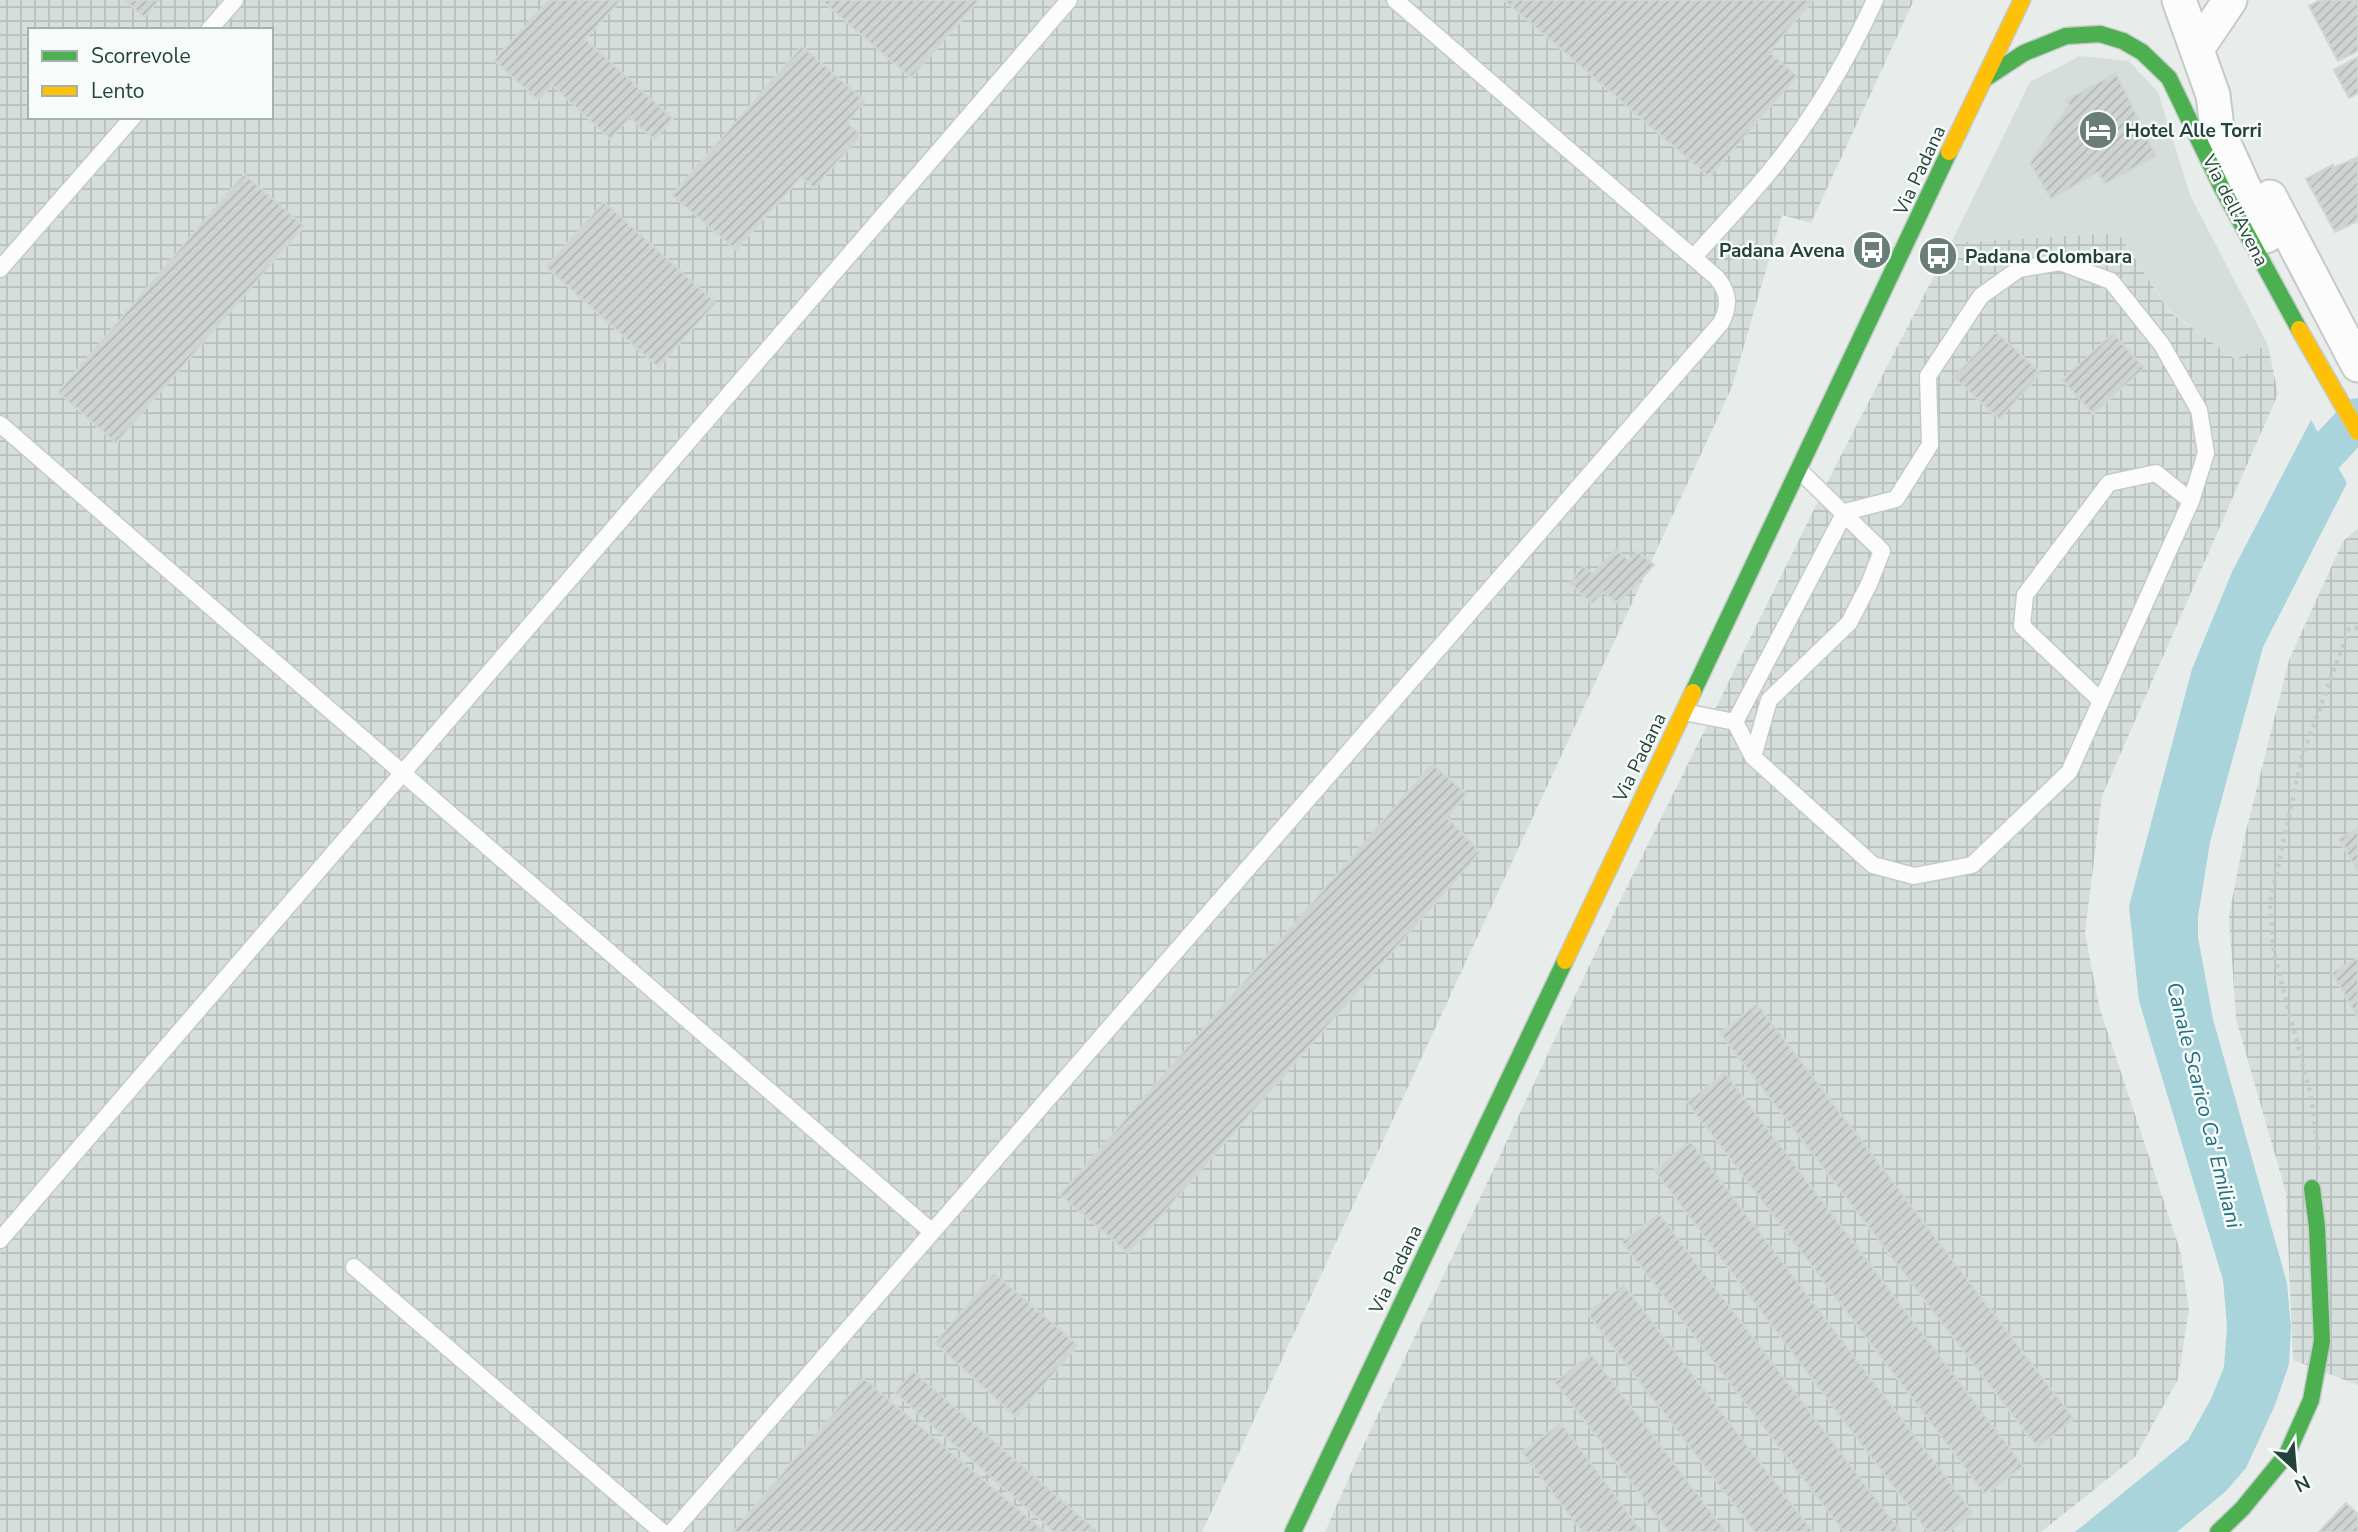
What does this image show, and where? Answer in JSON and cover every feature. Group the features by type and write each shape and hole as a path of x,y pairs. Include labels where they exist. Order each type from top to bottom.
{"main road":[{"name":"Via Padana","path":"1293,1532 2022,0"},
{"name":"Via dell'Avena","path":"1986,78 2024,53 2066,36 2100,34 2123,41 2142,52 2169,78 2222,188 2358,432"},
{"path":"2218,1532 2242,1509 2287,1454 2311,1400 2322,1341 2317,1227 2312,1188"}],"street":[{"path":"2197,50 2230,0"},
{"name":"Via dell'Avena","path":"2183,3 2213,95 2217,128 2265,233 2284,302"},
{"name":"Via dell'Avena","path":"2213,95 2231,118 2288,235 2352,353"}],"lane":[{"path":"211,28 235,0"},
{"path":"0,1240 1069,0"},
{"path":"672,1532 1721,323 1728,301 1725,288 1717,278 1395,0"},
{"path":"1694,257 1775,165 1808,120 1853,49 1875,0"},
{"path":"0,269 131,119"},
{"path":"2060,262 2111,281 2162,345 2199,410 2206,453 2191,501 2069,772 1972,865 1914,876 1873,865 1754,757 1735,722 1844,512 1896,499 1930,445 1928,376 1981,296 2019,269 2060,262"},
{"path":"0,424 931,1231"},
{"path":"1754,757 1769,700 1850,623 1882,551 1799,470"},
{"path":"2101,701 2022,626 2025,595 2109,483 2156,473 2191,501"},
{"path":"1684,712 1735,722"},
{"path":"354,1267 662,1532"}],"path":[{"path":"2312,1188 2320,1167 2311,1096 2274,954 2270,904 2302,757 2348,629 2358,628"}],"shaded area":[{"path":"0,0 1914,0 1811,223 1782,215 1732,387 1202,1532 0,1532"},
{"path":"2080,56 2129,61 2158,92 2190,195 2268,345 2235,359 2170,311 2118,233 1951,243 2030,82"},
{"path":"2118,233 2170,312 2235,359 2268,345 2278,394 2102,796 2085,933 2099,1006 2180,1250 2189,1310 2178,1379 2135,1457 2041,1532 1325,1532 1616,909 1837,463 1951,243"},
{"path":"2358,529 2358,1385 2293,1360 2286,1193 2236,1019 2229,916 2243,843 2289,660 2343,541"}],"water":[{"path":"2311,420 2347,483 2263,647 2210,842 2198,917 2198,937 2213,1019 2287,1283 2291,1328 2289,1364 2275,1405 2246,1468 2226,1491 2177,1532 2075,1532 2188,1440 2211,1399 2224,1367 2227,1326 2223,1280 2139,1001 2129,906 2192,669 2232,572"}],"building":[{"path":"124,0 159,0 144,17"},
{"path":"549,0 621,0 585,39 673,119 654,140 630,117 610,139 552,85 538,100 494,60"},
{"path":"821,0 979,0 911,78"},
{"path":"1504,0 1813,0 1769,52 1797,76 1709,177"},
{"path":"2320,0 2358,0 2358,51 2338,61 2309,6"},
{"path":"802,46 865,101 847,123 861,135 814,188 801,177 736,250 672,195"},
{"path":"2358,57 2358,93 2349,98 2334,70"},
{"name":"Hotel Alle Torri","path":"2116,73 2156,156 2105,184 2098,172 2051,199 2030,163 2069,104 2066,100"},
{"path":"2358,157 2358,221 2335,232 2306,179 2333,165 2333,168"},
{"path":"244,174 304,226 116,443 58,392"},
{"path":"604,202 716,303 658,367 546,267"},
{"path":"1996,332 2041,373 1999,419 1954,377"},
{"path":"2113,333 2144,368 2093,414 2062,380"},
{"path":"1616,549 1629,561 1637,551 1654,565 1618,603 1603,592 1592,604 1570,583 1583,566 1593,574"},
{"path":"1432,764 1467,794 1447,817 1480,852 1128,1253 1060,1195"},
{"path":"2358,828 2358,872 2339,839"},
{"path":"2358,958 2358,1018 2332,973"},
{"path":"1757,1004 2074,1419 2037,1447 1720,1033"},
{"path":"1725,1073 2023,1466 1985,1494 1687,1102"},
{"path":"1691,1142 1973,1513 1948,1532 1928,1532 1654,1170"},
{"path":"1659,1214 1901,1532 1844,1532 1622,1242"},
{"path":"994,1273 1078,1345 1016,1417 935,1343"},
{"path":"1624,1285 1813,1532 1755,1532 1587,1313"},
{"path":"1591,1354 1726,1532 1669,1532 1555,1382"},
{"path":"913,1371 1098,1532 1054,1532 895,1393"},
{"path":"863,1378 1045,1532 733,1532"},
{"path":"1561,1423 1642,1532 1582,1532 1522,1452"},
{"path":"2346,1503 2358,1514 2358,1532 2319,1532"}],"waterway":[{"name":"Canale Scarico Ca' Emiliani","path":"2299,496 2320,459 2358,418"}],"traffic: fast":[{"path":"1986,78 2024,53 2066,36 2100,34 2123,41 2142,52 2169,78 2222,188 2299,329"},
{"path":"1693,692 1949,152"},
{"path":"1293,1532 1565,961"},
{"path":"2218,1532 2242,1509 2287,1454 2311,1400 2322,1341 2317,1227 2312,1188"}],"traffic: slow":[{"path":"1949,152 2022,0"},
{"path":"2299,329 2358,432"},
{"path":"1565,961 1693,692"}],"place":[{"name":"Hotel Alle Torri","path":"2098,130"},
{"name":"Padana Avena","path":"1872,250"},
{"name":"Padana Colombara","path":"1938,256"}]}
